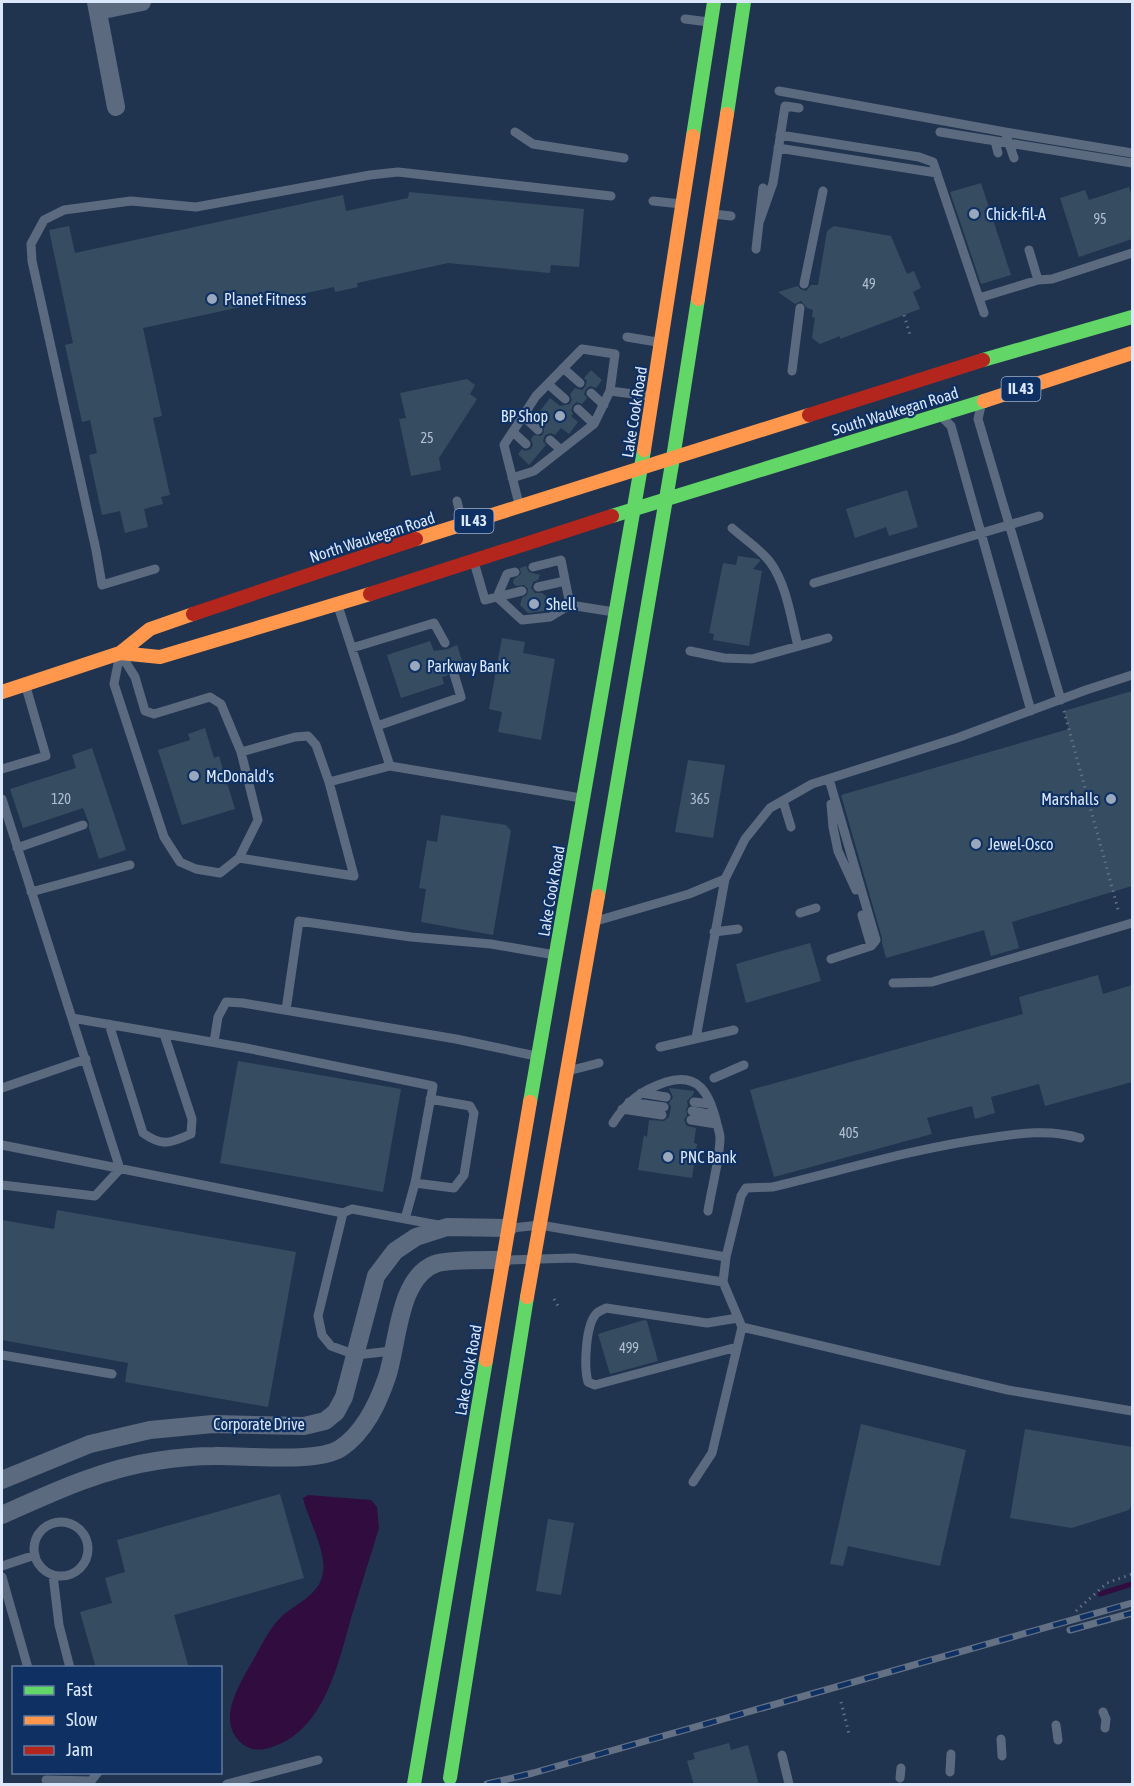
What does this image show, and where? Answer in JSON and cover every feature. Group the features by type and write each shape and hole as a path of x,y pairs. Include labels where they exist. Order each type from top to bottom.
{"main road":[{"name":"Lake Cook Road","path":"414,1785 508,1228 635,509 714,2"},
{"path":"450,1778 533,1258 568,1071 673,458 744,2"},
{"name":"South Waukegan Road","path":"673,458 976,362 1132,317"},
{"name":"South Waukegan Road","path":"666,498 940,415 1132,353"},
{"name":"IL 43","path":"641,468 673,458"},
{"name":"North Waukegan Road","path":"2,692 120,653 150,629 360,557 641,468"},
{"name":"IL 43","path":"635,509 666,498"},
{"name":"North Waukegan Road","path":"120,653 160,657 337,604 635,509"}],"street":[{"path":"116,107 97,6 142,2"},
{"name":"Corporate Drive","path":"2,1480 90,1444 150,1430 213,1424 304,1426 325,1421 336,1412 344,1397 357,1355 376,1276 395,1251 416,1237 447,1227 508,1228"},
{"name":"Corporate Drive","path":"2,1515 100,1474 155,1461 214,1455 308,1457 339,1450 361,1432 373,1410 387,1376 407,1293 420,1273 436,1263 503,1260"}],"lane":[{"path":"685,19 711,22"},
{"path":"779,92 1132,153"},
{"path":"760,220 773,183 785,106 799,108"},
{"path":"515,132 533,144 624,158"},
{"path":"940,132 1132,163"},
{"path":"1005,132 1014,158"},
{"path":"780,135 919,157 933,162 984,313"},
{"path":"995,141 998,153"},
{"path":"778,148 937,173"},
{"path":"155,569 102,585 32,261 31,244 44,220 64,210 131,201 196,207 370,175 398,172 612,196"},
{"path":"773,183 784,184"},
{"path":"756,249 763,188"},
{"path":"804,284 823,191"},
{"path":"653,201 683,205"},
{"path":"710,213 732,216"},
{"path":"1029,250 1038,280"},
{"path":"979,298 1038,280 1052,279 1132,253"},
{"path":"792,371 800,308"},
{"path":"627,337 661,343"},
{"path":"512,478 534,471 594,424 610,391 615,354 582,349 536,396 504,445 519,507"},
{"path":"563,368 580,383"},
{"path":"548,384 565,399"},
{"path":"610,391 653,396"},
{"path":"591,393 604,405"},
{"path":"982,401 978,419 1061,700"},
{"path":"578,409 594,424"},
{"path":"940,415 951,426 1031,711"},
{"path":"523,416 538,430"},
{"path":"513,432 526,444"},
{"path":"550,440 561,450"},
{"path":"538,454 546,462"},
{"path":"457,501 462,525"},
{"path":"813,583 1039,516"},
{"path":"732,528 770,561 776,571 798,646"},
{"path":"474,560 485,600 522,591"},
{"path":"533,567 561,560 570,605"},
{"path":"497,597 507,574 515,572"},
{"path":"538,587 565,581"},
{"path":"497,597 522,620 550,617 570,605 617,612"},
{"path":"337,604 390,766"},
{"path":"352,648 434,623 445,643"},
{"path":"690,651 724,658 752,659 828,638"},
{"path":"120,653 135,677 145,711 154,714 210,697 221,704 241,752 258,820 239,858 220,873 196,869 180,862 164,837 114,684 120,653"},
{"path":"377,726 461,697 454,674"},
{"path":"696,1038 725,879 745,839 770,808 812,784 957,738 1132,675"},
{"path":"2,769 46,756 25,685"},
{"path":"239,858 354,876 329,782 316,745 308,736 295,737 241,752"},
{"path":"329,782 390,766 584,799"},
{"path":"827,780 876,940 871,946 831,959"},
{"path":"2,799 120,1169"},
{"path":"783,801 791,826"},
{"path":"17,848 83,825"},
{"path":"31,892 130,865"},
{"path":"594,921 689,894 725,879"},
{"path":"800,913 816,908"},
{"path":"286,1010 299,921 411,937 491,944 556,955"},
{"path":"893,983 932,982 1128,925"},
{"path":"714,932 738,929"},
{"path":"214,1042 218,1017 226,1002 456,1039 539,1056"},
{"path":"72,1018 214,1042 433,1086 415,1183 405,1219"},
{"path":"109,1024 143,1133 155,1142 172,1142 191,1134 192,1119 164,1034"},
{"path":"660,1047 734,1030"},
{"path":"2,1088 86,1059"},
{"path":"568,1071 599,1063"},
{"path":"714,1078 744,1065"},
{"path":"613,1123 625,1105 650,1088 672,1081 692,1080 701,1086 710,1099 720,1137 708,1211"},
{"path":"625,1105 664,1106 641,1094"},
{"path":"415,1183 454,1188 464,1175 474,1113 470,1106 430,1099"},
{"path":"711,1104 692,1111 715,1119"},
{"path":"693,1482 712,1453 737,1347 740,1323 723,1282 726,1257 741,1196 746,1188 772,1187 936,1146 970,1140 1016,1134 1063,1132 1080,1138"},
{"path":"2,1145 343,1213 352,1209 447,1227"},
{"path":"2,1185 95,1196 120,1169"},
{"path":"343,1213 318,1316 322,1335 330,1346 357,1355 392,1351"},
{"path":"508,1228 540,1225 726,1257"},
{"path":"503,1260 574,1257 723,1282"},
{"path":"737,1347 595,1385 588,1382 585,1363 589,1334 596,1313 606,1308 707,1323 740,1323 1008,1390 1132,1411"},
{"path":"2,1355 112,1374"},
{"path":"65,1522 81,1529 89,1546 85,1563 71,1575 53,1575 38,1564 35,1556 36,1538 48,1525 65,1522"},
{"path":"2,1566 35,1556"},
{"path":"53,1575 59,1625 69,1666"},
{"path":"2,1577 27,1666"},
{"path":"1104,1712 1105,1728"},
{"path":"1056,1725 1058,1740"},
{"path":"1001,1739 1002,1756"},
{"path":"950,1772 951,1754"},
{"path":"782,1755 789,1785"},
{"path":"227,1785 318,1760"},
{"path":"46,1779 91,1781 97,1774"}],"path":[{"path":"904,315 910,335"},
{"path":"1061,700 1128,925"},
{"path":"554,1299 558,1306"},
{"path":"1076,1611 1107,1583 1132,1574"},
{"path":"841,1702 849,1734"}],"shaded area":[{"path":"308,1495 371,1500 377,1507 379,1528 341,1654 326,1694 316,1712 304,1727 288,1740 269,1748 254,1749 240,1742 233,1732 230,1722 234,1698 244,1675 273,1626 315,1590 322,1577 323,1558 303,1498"}],"building":[{"name":"Chick-fil-A","path":"981,183 1011,275 981,284 950,192"},
{"path":"1129,187 1132,197 1132,239 1079,257 1060,198 1085,190 1089,200"},
{"path":"409,192 584,209 579,267 551,265 550,273 448,263 357,283 358,287 335,292 334,287 143,328 162,416 153,418 170,495 161,497 163,504 144,509 148,527 125,533 120,511 102,515 89,455 97,453 90,420 82,422 65,345 73,343 49,230 69,226 75,253 343,195 346,211 408,198"},
{"path":"834,226 891,236 907,274 914,271 921,288 913,292 920,309 840,339 840,336 820,344 812,338 815,318 812,317 813,310 807,308 801,301 795,304 778,292 798,286 806,291 811,285 818,285 827,231"},
{"path":"591,370 602,380 596,388 590,386 586,389 584,394 587,398 582,404 577,402 573,405 571,416 578,422 569,434 561,428 555,435 551,433 545,435 543,441 546,445 529,465 518,454 522,449 525,451 531,449 533,445 531,439 534,435 541,436 544,432 543,425 549,418 540,411 550,398 560,406 570,404 572,400 570,394 575,388 582,390 585,387 587,381 584,378"},
{"path":"467,379 475,385 470,394 477,399 439,458 441,470 411,476 399,419 406,418 400,393"},
{"path":"907,490 918,527 889,536 886,527 855,538 846,509"},
{"path":"738,556 759,559 760,561 753,569 762,571 749,646 713,640 714,634 709,633 723,563 736,565"},
{"name":"Shell","path":"526,566 529,572 540,575 531,588 535,593 542,593 547,597 544,611 528,613 520,605 528,589 524,585 516,586 513,583 514,579 521,574 520,568"},
{"path":"502,638 525,642 523,653 555,659 541,740 498,732 502,712 489,709"},
{"name":"Parkway Bank","path":"430,641 434,651 457,645 465,670 460,672 452,668 447,676 442,677 444,684 401,698 387,655"},
{"name":"Jewel-Osco","path":"1132,691 1132,886 1012,922 1019,948 991,956 984,930 886,958 841,795 1069,729 1064,711"},
{"name":"McDonald's","path":"205,728 214,758 219,756 235,809 182,825 158,750 190,740 188,734"},
{"path":"92,748 126,850 99,859 83,808 23,828 10,789 76,768 72,755"},
{"path":"688,760 725,765 713,838 675,832"},
{"path":"441,815 506,825 511,831 493,935 421,922 426,889 419,888 427,840 437,842"},
{"path":"810,943 821,981 746,1003 736,964"},
{"path":"1098,975 1103,994 1132,985 1132,1082 1045,1106 1039,1084 991,1097 995,1113 975,1119 972,1106 927,1118 932,1134 774,1177 750,1090 1023,1014 1019,997"},
{"path":"238,1061 401,1089 383,1192 220,1163"},
{"name":"PNC Bank","path":"669,1088 694,1091 687,1101 687,1115 684,1120 687,1126 696,1128 694,1143 697,1144 692,1178 638,1170 649,1120 664,1121 669,1117 671,1107 669,1103 673,1097"},
{"path":"57,1210 296,1252 268,1407 125,1382 128,1363 2,1340 2,1220 54,1229"},
{"path":"647,1321 658,1361 610,1374 598,1334"},
{"path":"861,1424 966,1450 940,1566 848,1546 843,1566 830,1564"},
{"path":"1025,1429 1132,1447 1132,1504 1129,1510 1072,1528 1010,1518"},
{"path":"280,1494 304,1578 174,1615 188,1666 95,1666 80,1612 112,1603 105,1578 125,1572 117,1540"},
{"path":"548,1519 574,1523 561,1595 536,1591"},
{"path":"729,1743 731,1750 748,1745 759,1785 694,1785 687,1761 695,1759 693,1753"}],"waterway":[{"path":"1100,1594 1132,1584"}],"railway":[{"path":"487,1784 533,1773 1132,1603"},
{"path":"1070,1630 1132,1613"}],"traffic: fast":[{"path":"693,136 714,2"},
{"path":"727,114 744,2"},
{"path":"598,896 698,299"},
{"path":"983,360 1132,317"},
{"path":"612,516 984,401"},
{"path":"530,1102 644,450"},
{"path":"450,1778 527,1297"},
{"path":"414,1784 486,1360"}],"traffic: slow":[{"path":"698,299 727,114"},
{"path":"644,450 693,136"},
{"path":"984,401 1132,353"},
{"path":"416,539 809,415"},
{"path":"120,653 160,657 370,594"},
{"path":"2,692 120,653 150,629 193,614"},
{"path":"527,1297 598,896"},
{"path":"486,1360 530,1102"}],"traffic: jam":[{"path":"809,415 983,360"},
{"path":"370,594 612,516"},
{"path":"193,614 416,539"}],"place":[{"name":"Chick-fil-A","path":"974,214"},
{"name":"Planet Fitness","path":"212,299"},
{"name":"BP Shop","path":"560,416"},
{"name":"Shell","path":"534,604"},
{"name":"Parkway Bank","path":"415,666"},
{"name":"McDonald's","path":"194,776"},
{"name":"Marshalls","path":"1111,799"},
{"name":"Jewel-Osco","path":"976,844"},
{"name":"PNC Bank","path":"668,1157"}]}
